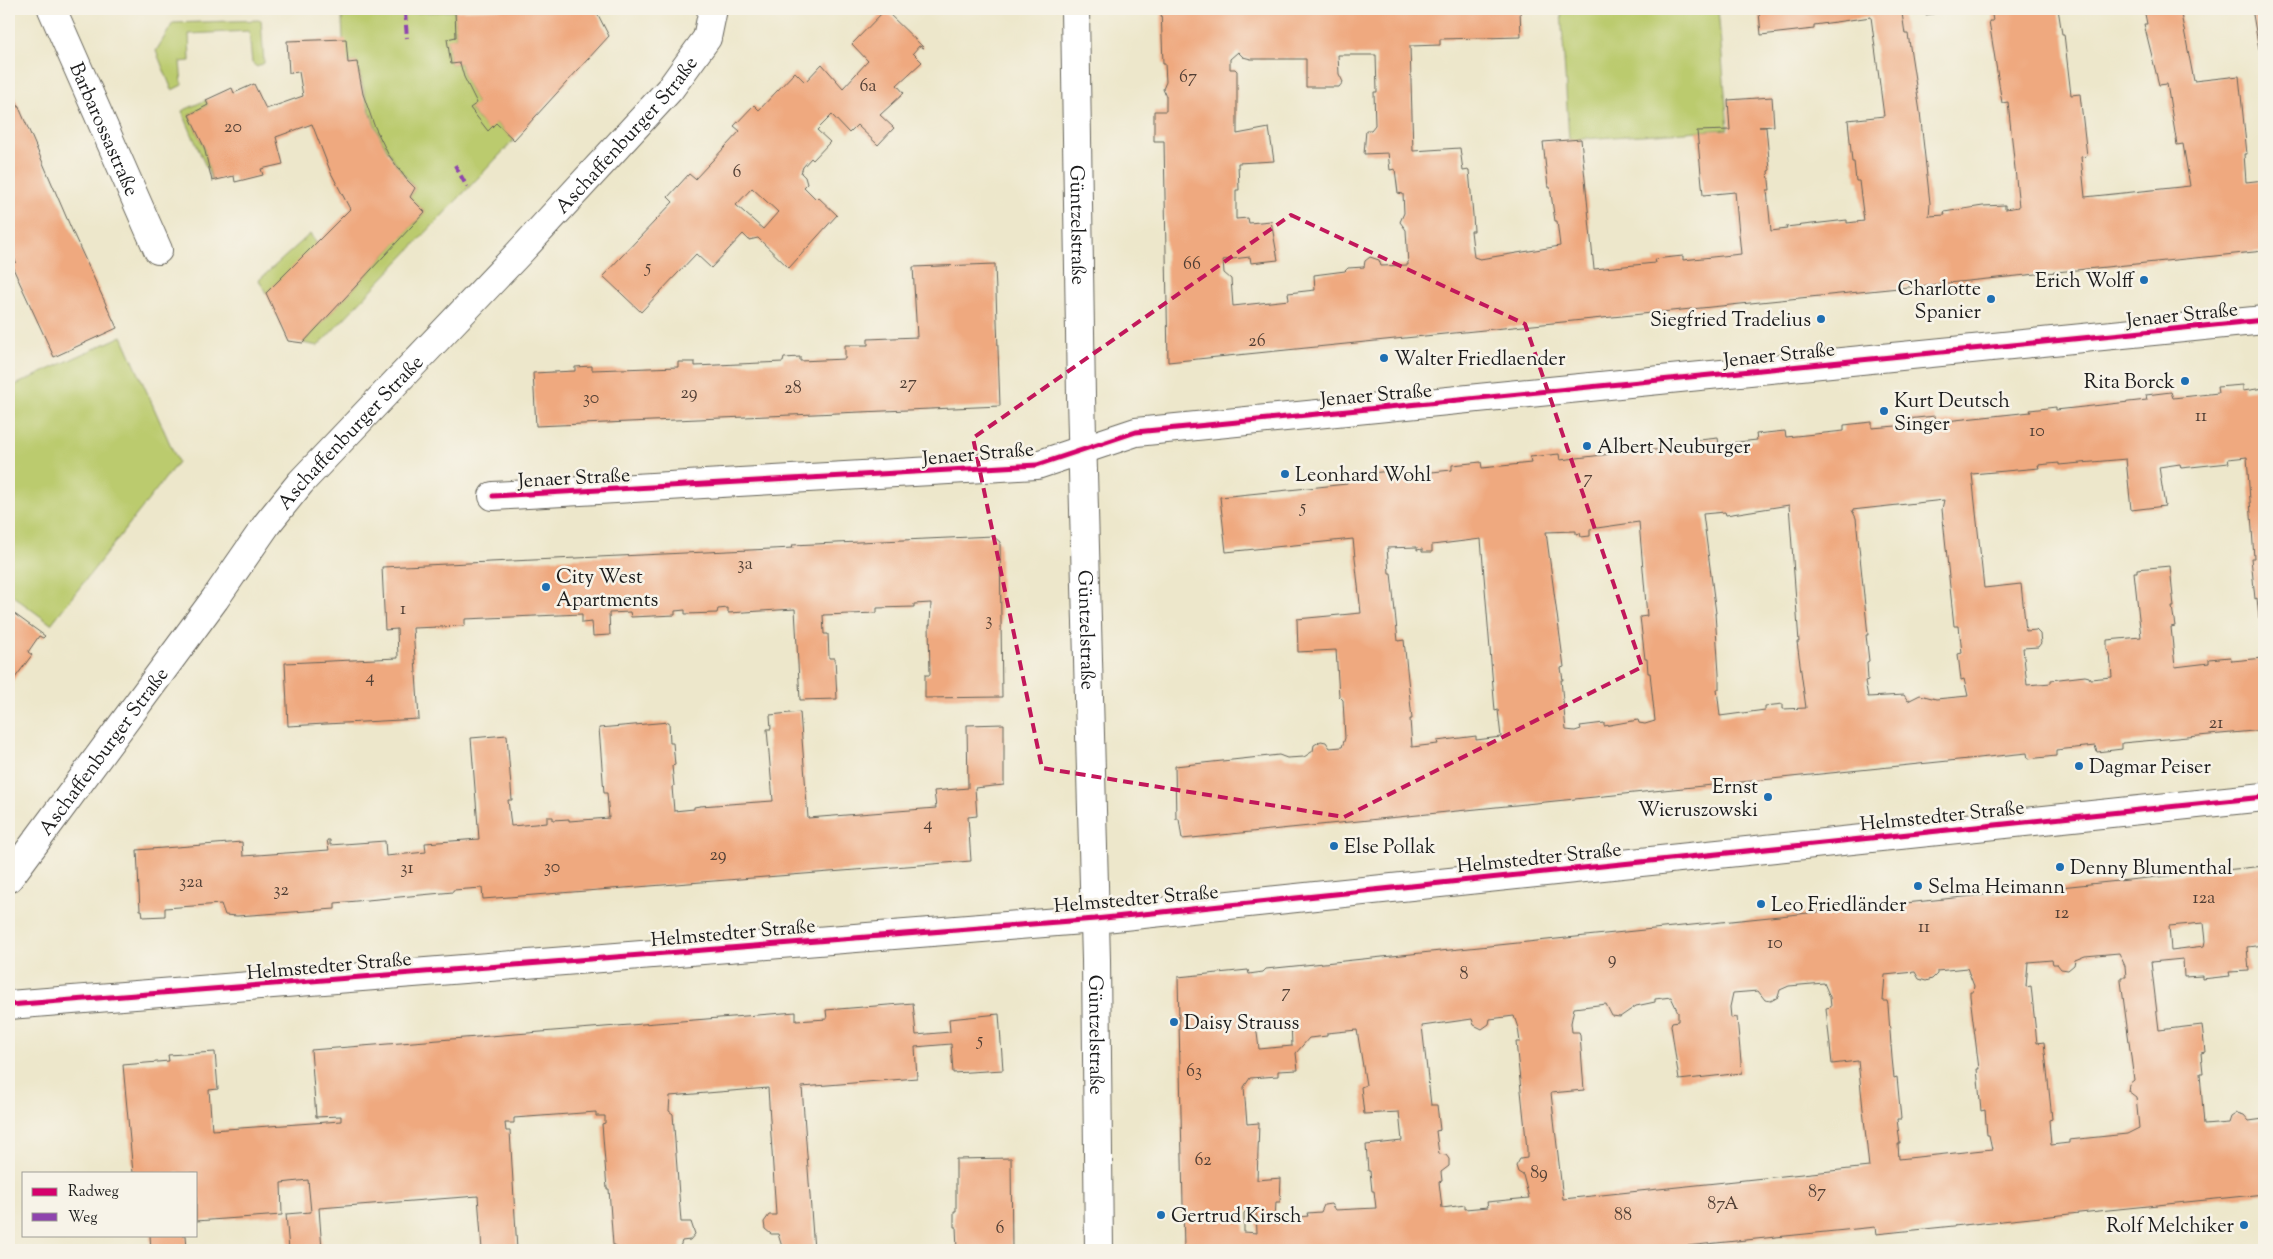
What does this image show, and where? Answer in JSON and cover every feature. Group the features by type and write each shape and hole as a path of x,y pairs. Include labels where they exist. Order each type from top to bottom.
{"street":[{"name":"Barbarossastraße","path":"52,9 158,250"},
{"name":"Aschaffenburger Straße","path":"9,878 278,510 301,482 511,261 670,89 707,38 713,9"},
{"name":"Güntzelstraße","path":"1075,9 1082,451 1095,919 1100,1250"},
{"name":"Jenaer Straße","path":"493,496 1037,465 1145,430 1570,390 2264,320"},
{"name":"Helmstedter Straße","path":"9,1005 1095,919 2264,798"}],"highlighted area":[{"path":"1291,215 1525,324 1642,667 1344,817 1042,768 973,438"}],"green space":[{"path":"1561,9 1718,9 1728,129 1569,140"},
{"path":"455,11 456,37 447,40 451,64 460,63 464,77 477,103 470,109 488,130 496,123 514,140 318,346 303,343 425,212 410,197 415,188 392,158 377,130 366,99 357,62 348,63 343,39 342,16"},
{"path":"261,20 264,63 257,67 252,63 249,31 189,34 190,61 180,62 182,85 172,90 156,51 173,23"},
{"path":"206,100 208,105 189,115 204,147 212,181 182,111"},
{"path":"310,234 317,244 266,293 259,280"},
{"path":"122,336 178,462 51,624 9,593 9,388"}],"building":[{"path":"595,9 609,36 514,140 496,123 488,131 470,108 477,103 464,77 460,63 451,64 447,39 456,37 455,11"},
{"path":"1161,9 1520,9 1521,37 1440,39 1440,45 1410,46 1413,151 1460,148 1463,171 1469,170 1474,231 1471,231 1474,257 1480,259 1560,246 1557,221 1555,221 1550,187 1548,187 1543,142 1581,139 1594,269 1655,263 1654,259 1683,256 1683,260 1741,254 1735,192 1703,195 1697,131 1730,130 1728,100 1772,97 1774,126 1759,127 1766,127 1770,170 1768,171 1770,190 1767,190 1771,231 1787,229 1786,227 1847,220 1847,223 1864,221 1859,181 1856,181 1854,162 1852,162 1848,120 1884,116 1871,17 1814,25 1814,29 1761,35 1759,12 1766,11 1766,9 1944,9 1944,12 1925,15 1924,12 1902,13 1905,34 1908,34 1920,112 1930,203 1929,216 1945,215 1944,212 1983,206 2005,205 2005,209 2019,207 2008,102 2002,103 1989,21 1993,21 1991,9 2058,9 2062,34 2064,34 2071,95 2080,94 2087,156 2081,157 2085,197 2190,186 2183,144 2177,145 2167,84 2159,85 2144,24 2147,24 2144,9 2180,9 2194,81 2239,76 2247,154 2244,154 2246,182 2264,180 2264,251 1168,362 1164,141 1154,141 1154,111 1166,111 1166,96 1163,89 1166,82 1165,64 1163,64","holes":["1238,52 1243,57 1251,59 1306,59 1306,87 1339,87 1343,82 1339,74 1338,55 1376,55 1377,92 1374,92 1375,125 1371,130 1366,130 1364,154 1388,153 1390,170 1395,169 1398,193 1403,194 1404,213 1400,222 1406,230 1408,265 1381,266 1379,260 1370,257 1365,261 1364,267 1348,268 1345,271 1314,275 1315,290 1288,293 1289,300 1233,306 1231,279 1224,273 1223,260 1250,257 1251,263 1278,260 1271,221 1249,223 1248,218 1236,219 1236,190 1239,190 1238,163 1274,161 1269,128 1237,134 1237,71 1230,69 1230,59"]},
{"path":"2252,9 2264,9 2264,48 2259,49"},
{"path":"885,10 924,48 919,46 913,53 922,62 897,85 904,93 880,115 894,128 878,145 857,125 849,133 832,115 817,130 830,142 813,160 811,158 803,167 801,173 805,177 807,184 804,187 837,215 789,268 758,238 749,240 743,234 711,268 696,254 641,312 603,276 673,202 668,197 689,174 695,179 740,131 734,126 754,105 759,110 795,72 805,82 822,64 843,88 868,61 852,44","holes":["752,188 778,212 763,229 736,205"]},
{"path":"346,39 348,63 357,62 363,94 374,125 388,154 415,188 410,197 425,212 303,343 288,341 266,293 350,209 331,173 312,124 276,137 283,164 261,169 263,175 235,182 234,176 212,181 204,147 189,115 208,105 206,100 232,88 234,93 254,84 266,109 303,96 299,72 289,73 287,41"},
{"path":"9,84 74,235 117,328 54,357 11,264 16,262 9,247"},
{"path":"995,264 1000,406 536,426 533,373 575,371 575,367 592,366 592,370 678,367 678,362 695,362 695,366 783,362 784,358 800,357 800,361 845,359 845,345 868,345 868,339 917,337 913,267"},
{"path":"2243,385 2243,391 2264,388 2264,628 2262,618 2259,618 2257,598 2255,599 2251,558 2254,558 2247,457 2228,459 2229,463 2181,468 2180,464 2159,467 2165,506 2131,510 2126,459 2038,465 2039,468 1972,474 1984,588 2021,584 2026,631 2036,630 2040,634 2041,643 2038,647 2023,648 2027,685 2051,683 2051,680 2085,676 2090,679 2112,677 2107,640 2141,637 2134,572 2137,572 2137,569 2170,566 2175,626 2171,627 2175,667 2209,663 2209,659 2230,657 2232,661 2264,658 2264,730 2122,743 2122,749 2097,752 2095,746 2056,750 2056,756 2028,759 2027,753 1182,839 1179,819 1176,819 1175,766 1279,755 1287,758 1304,757 1313,751 1314,745 1321,741 1326,742 1330,748 1342,747 1345,738 1343,700 1339,696 1336,650 1298,652 1297,619 1361,613 1353,539 1226,552 1220,497 1347,484 1347,481 1372,479 1371,473 1400,470 1401,475 1452,470 1452,465 1481,462 1482,468 1531,463 1530,457 1559,454 1560,460 1611,454 1610,449 1640,446 1641,451 1690,447 1690,441 1718,438 1719,444 1757,440 1756,434 1785,431 1786,437 1844,431 1844,425 1872,422 1872,428 1908,425 1907,419 1935,416 1936,422 2031,412 2030,410 2056,407 2056,410 2147,400 2146,395 2171,392 2173,398 2218,393 2217,387","holes":["1944,500 1942,509 1954,626 1959,626 1962,653 1958,654 1961,680 1964,679 1968,696 1936,699 1920,695 1908,701 1904,695 1868,697 1865,681 1868,680 1867,662 1869,661 1866,635 1868,635 1856,518 1852,510","1789,505 1799,642 1797,642 1806,708 1783,709 1783,704 1765,706 1765,710 1720,716 1717,689 1719,689 1719,674 1716,613 1703,514 1725,512 1726,515","1639,522 1647,616 1640,617 1645,659 1647,659 1648,673 1650,673 1655,721 1645,724 1639,723 1638,720 1604,726 1604,723 1580,726 1581,729 1575,731 1566,730 1561,680 1563,680 1561,668 1564,667 1546,532 1576,531 1576,534 1580,533 1581,537 1590,536 1590,529","1481,539 1495,711 1498,710 1501,737 1476,740 1476,736 1437,741 1438,744 1412,747 1410,719 1412,719 1404,640 1398,641 1387,548 1417,547 1417,550 1422,549 1422,552 1432,552 1432,545"]},
{"path":"993,536 1000,542 1002,697 925,698 925,675 930,675 929,625 931,603 914,604 914,607 877,608 877,613 823,615 824,634 828,634 829,658 835,658 837,699 800,700 795,609 728,613 728,608 718,609 717,613 685,614 685,610 675,611 675,615 631,617 630,612 609,613 610,635 593,636 592,622 582,623 582,614 465,619 465,626 413,628 419,719 288,726 285,663 398,658 397,629 385,630 382,567 793,548 792,545"},
{"path":"9,610 45,636 43,638 39,636 28,652 32,655 9,686"},
{"path":"800,712 808,818 936,808 934,791 968,788 967,725 1004,724 1004,785 975,788 977,816 968,817 971,861 483,899 482,888 453,890 453,892 335,903 335,909 237,916 225,915 221,904 165,908 165,916 143,917 142,910 140,910 137,850 242,842 243,856 329,850 327,840 330,840 330,845 385,841 386,856 426,852 425,843 479,839 471,738 507,735 512,800 508,800 511,826 547,823 547,817 553,817 553,820 569,819 569,821 609,818 607,793 604,793 599,728 669,722 670,743 673,743 675,765 672,766 674,811 694,809 694,807 700,806 773,801 767,729 771,729 770,715"},
{"path":"2264,866 2264,945 2247,947 2249,971 2229,972 2230,976 2202,979 2202,976 2184,977 2183,959 2151,962 2159,1030 2202,1025 2205,1052 2201,1053 2203,1073 2200,1073 2204,1125 2229,1123 2231,1117 2237,1113 2244,1115 2249,1121 2264,1119 2264,1194 1876,1234 1875,1227 1647,1250 1184,1250 1178,977 1248,970 1249,974 1263,972 1266,969","holes":["2203,923 2204,946 2171,950 2169,926","2119,953 2125,966 2126,977 2121,977 2121,981 2134,1080 2129,1084 2128,1091 2136,1097 2139,1128 2127,1134 2069,1140 2069,1143 2051,1145 2049,1120 2052,1119 2044,1042 2037,1043 2031,986 2026,987 2028,962 2052,960 2053,964 2057,964 2061,969 2068,970 2074,965 2075,960 2085,956","1967,968 1974,986 1970,996 1979,1069 1977,1069 1981,1111 1985,1110 1987,1135 1989,1135 1992,1149 1899,1159 1898,1144 1900,1144 1897,1119 1901,1119 1897,1077 1894,1078 1888,1005 1887,1001 1883,1001 1885,975 1915,972 1919,979 1926,981 1932,979 1937,974 1937,971","1824,983 1830,997 1831,1007 1826,1008 1832,1064 1858,1061 1869,1167 1563,1199 1551,1093 1584,1090 1580,1035 1579,1032 1572,1032 1571,1023 1574,1008 1606,1004 1612,1016 1620,1017 1636,1006 1655,1002 1655,999 1671,997 1678,1012 1678,1021 1672,1022 1671,1025 1679,1080 1742,1073 1737,1017 1731,1018 1730,1007 1733,993 1758,991 1765,1000 1771,1001 1778,997 1780,990 1789,986","1514,1016 1518,1028 1520,1042 1516,1042 1527,1158 1520,1159 1516,1166 1518,1172 1523,1175 1529,1198 1487,1202 1488,1207 1465,1209 1465,1205 1442,1208 1439,1182 1442,1181 1441,1172 1449,1166 1449,1159 1446,1155 1439,1154 1436,1131 1440,1130 1437,1105 1431,1105 1422,1026 1472,1019 1474,1025 1482,1029 1489,1024 1490,1019","1291,1021 1292,1046 1259,1049 1256,1025","1357,1030 1366,1085 1361,1087 1364,1114 1399,1112 1402,1141 1366,1145 1368,1171 1370,1171 1376,1208 1335,1210 1331,1204 1324,1205 1321,1212 1307,1213 1308,1216 1275,1220 1276,1202 1280,1202 1281,1178 1257,1180 1259,1123 1247,1124 1244,1087 1250,1078 1278,1076 1278,1071 1298,1070 1296,1053 1309,1038 1327,1036 1327,1033","1247,1210 1256,1210 1257,1233 1244,1232 1244,1213"]},
{"path":"913,1003 916,1035 950,1032 949,1019 999,1014 1003,1070 953,1073 951,1044 915,1047 917,1078 802,1087 814,1250 783,1250 778,1234 771,1234 765,1229 764,1222 769,1215 776,1215 768,1088 670,1096 669,1111 673,1114 681,1222 691,1222 695,1234 690,1240 682,1241 679,1250 615,1250 615,1245 613,1245 609,1189 607,1189 602,1124 605,1123 605,1116 596,1116 596,1112 514,1118 514,1123 505,1123 506,1131 510,1131 517,1250 482,1250 478,1196 319,1208 322,1250 289,1250 286,1214 311,1212 308,1180 281,1183 282,1215 198,1221 198,1172 133,1172 123,1065 169,1061 168,1055 215,1052 218,1089 209,1090 212,1130 341,1121 341,1116 316,1117 311,1050 796,1012 796,1021 827,1019 826,1010"},
{"path":"2264,1053 2264,1073 2263,1073 2261,1054"},
{"path":"1011,1158 1012,1250 957,1250 956,1227 954,1227 954,1211 956,1211 956,1159"},
{"path":"150,1236 186,1236 187,1250 151,1250"}],"marked path":[{"path":"405,13 407,38"},
{"path":"455,165 467,187"}],"cycle path":[{"path":"493,496 1037,465 1136,432 2264,320"},
{"path":"9,1005 1095,919 2264,797"}],"place":[{"name":"Erich Wolff","path":"2144,280"},
{"name":"Charlotte Spanier","path":"1991,299"},
{"name":"Siegfried Tradelius","path":"1821,319"},
{"name":"Walter Friedlaender","path":"1384,358"},
{"name":"Rita Borck","path":"2185,381"},
{"name":"Kurt Deutsch Singer","path":"1884,411"},
{"name":"Albert Neuburger","path":"1587,446"},
{"name":"Leonhard Wohl","path":"1285,474"},
{"name":"City West Apartments","path":"546,587"},
{"name":"Dagmar Peiser","path":"2079,766"},
{"name":"Ernst Wieruszowski","path":"1768,797"},
{"name":"Else Pollak","path":"1334,846"},
{"name":"Denny Blumenthal","path":"2060,867"},
{"name":"Selma Heimann","path":"1918,886"},
{"name":"Leo Friedländer","path":"1761,904"},
{"name":"Daisy Strauss","path":"1174,1022"},
{"name":"Gertrud Kirsch","path":"1161,1215"},
{"name":"Rolf Melchiker","path":"2244,1225"}]}
